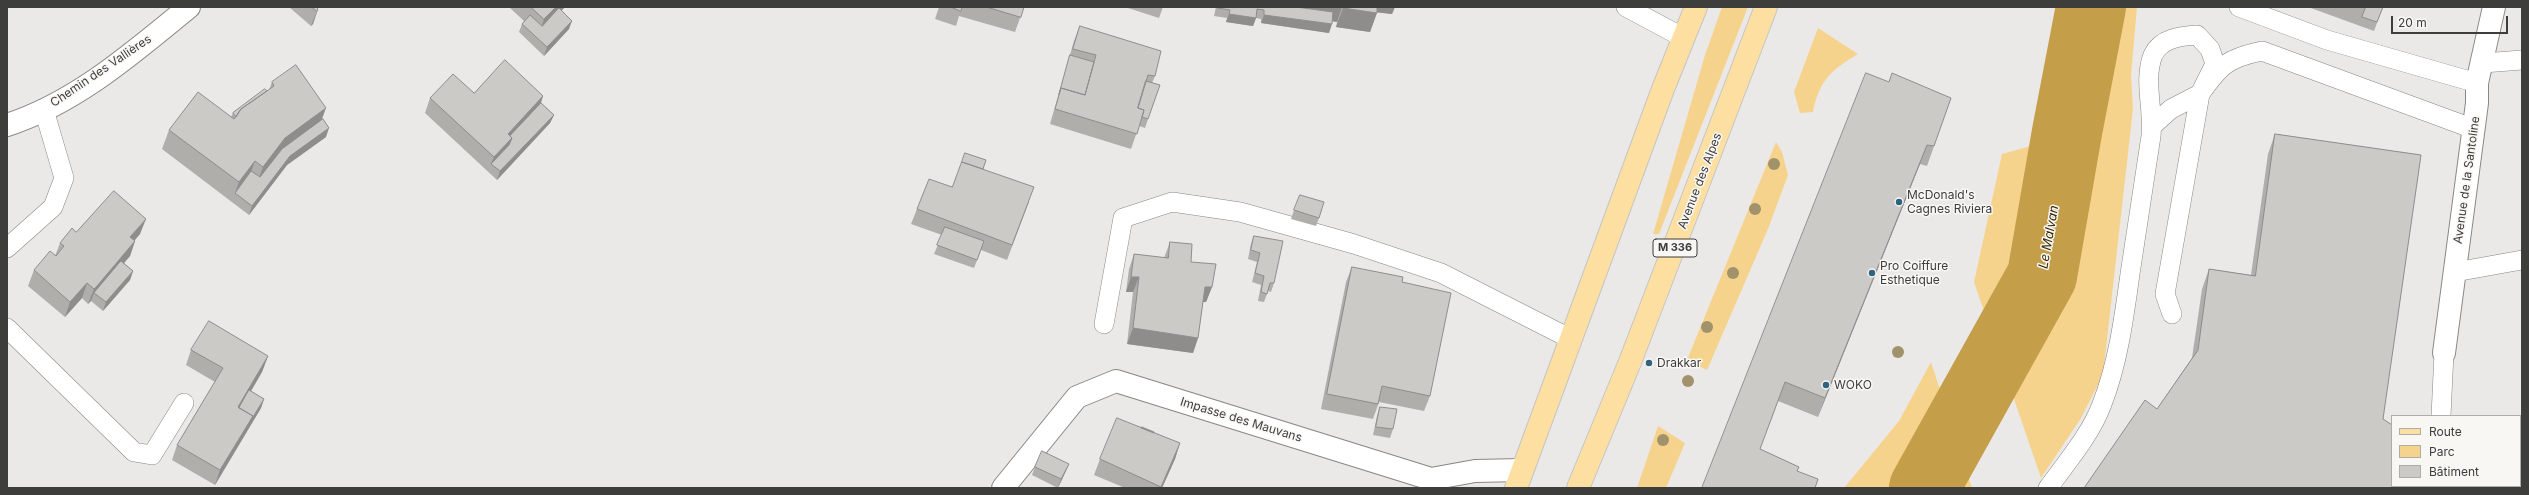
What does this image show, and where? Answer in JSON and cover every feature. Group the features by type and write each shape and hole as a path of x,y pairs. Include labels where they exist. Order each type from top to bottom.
{"main road":[{"path":"1519,479 1696,7"},
{"name":"Avenue des Alpes","path":"1578,488 1630,362 1766,7"}],"street":[{"name":"Chemin des Vallières","path":"7,125 60,102 137,50 189,7"},
{"name":"Avenue de la Santoline","path":"2444,353 2478,103 2480,73 2494,7"},
{"name":"Impasse des Mauvans","path":"1003,488 1077,397 1116,381 1431,479 1474,471 1519,479"}],"lane":[{"path":"1626,7 1658,15 1684,38"},
{"path":"2239,7 2327,40 2480,73 2522,60"},
{"path":"2048,488 2092,425 2102,405 2111,377 2123,321 2152,126 2150,70 2154,54 2164,42 2178,36 2197,35 2210,49 2215,64 2200,94 2165,294 2172,314"},
{"path":"2152,126 2171,109 2200,94 2214,74 2237,56 2262,51 2474,129"},
{"path":"7,248 53,207 64,178 44,110"},
{"path":"1104,324 1123,218 1172,202 1240,212 1354,244 1441,273 1571,339"},
{"path":"2454,272 2522,260"},
{"path":"7,328 134,452 152,454 184,403"},
{"path":"2441,415 2444,353"}],"green space":[{"path":"1722,7 1748,7 1659,234 1653,234 1705,55"},
{"path":"2075,7 2137,7 2131,75 2133,109 2103,375 2081,418 2041,478 1974,282 2002,154 2042,143 2051,94"},
{"path":"1818,28 1858,54 1840,65 1828,77 1819,92 1813,112 1800,113 1794,92"},
{"path":"1776,142 1782,152 1788,175 1768,229 1707,370 1687,360"},
{"path":"1931,362 1972,488 1844,488 1899,421"},
{"path":"1658,426 1685,443 1666,488 1637,488"}],"building":[{"path":"312,7 316,7 318,9 317,11"},
{"path":"531,7 556,7 544,19"},
{"path":"951,7 962,7 961,11"},
{"path":"987,7 1024,7 1021,17"},
{"path":"1218,7 1296,7 1333,12 1332,24 1264,15 1264,10 1257,9 1256,18 1229,14 1230,10"},
{"path":"1377,7 1377,13 1343,8"},
{"path":"2366,7 2383,7 2377,22 2362,17"},
{"path":"559,8 572,21 547,47 522,24 530,15 542,26"},
{"path":"1080,26 1161,51 1155,76 1148,75 1138,108 1144,110 1137,134 1055,109 1061,88 1085,95 1096,55 1073,49"},
{"path":"1070,55 1094,62 1085,95 1061,88 1059,94"},
{"path":"505,60 543,96 508,134 512,138 494,157 430,98 453,74 474,93"},
{"path":"296,65 326,108 285,138 263,167 255,161 239,182 169,130 198,92 234,119 241,109 274,86 272,82"},
{"path":"1866,73 1889,82 1892,73 1951,98 1934,146 1927,145 1825,398 1785,382 1760,449 1799,467 1797,471 1818,479 1815,488 1702,488"},
{"path":"1146,81 1160,85 1148,119 1142,117 1144,110 1138,108"},
{"path":"265,89 267,91 241,109 236,117 233,113"},
{"path":"541,103 554,115 500,171 491,164 509,145 512,138 510,136"},
{"path":"323,119 329,128 290,156 252,206 235,193 251,171 260,177 282,149"},
{"path":"2275,134 2421,155 2383,419 2391,424 2391,487 2477,488 2084,488 2145,400 2157,409 2198,350 2209,269 2255,276"},
{"path":"965,153 986,160 983,169 962,162"},
{"path":"962,162 1034,187 1012,245 917,209 929,179 952,187"},
{"path":"114,191 146,219 130,237 135,241 97,286 94,289 87,283 70,302 34,270 50,251 56,256 64,246 60,243 72,228 76,232"},
{"path":"1300,195 1324,202 1319,218 1294,210"},
{"path":"945,227 984,241 977,260 937,245"},
{"path":"1254,236 1283,241 1274,283 1270,283 1267,294 1261,292 1264,276 1255,273 1260,253 1251,250"},
{"path":"1170,242 1192,244 1191,262 1216,264 1212,287 1205,287 1198,338 1133,328 1139,277 1131,277 1134,254 1168,258"},
{"path":"121,261 133,271 106,302 94,293"},
{"path":"1352,267 1403,277 1402,282 1451,293 1430,396 1382,386 1378,404 1327,394"},
{"path":"209,321 268,356 238,407 253,416 220,470 177,445 223,368 191,350"},
{"path":"249,390 264,399 250,422 253,416 239,408"},
{"path":"1380,407 1397,409 1393,429 1376,427"},
{"path":"1117,418 1180,443 1161,487 1100,459"},
{"path":"1142,427 1154,432 1154,433 1141,428"},
{"path":"1042,451 1069,464 1061,479 1035,467"}],"waterway":[{"name":"Le Malvan","path":"1924,488 2042,276 2067,132 2091,7"}],"place":[{"name":"McDonald's Cagnes Riviera","path":"1899,202"},
{"name":"Pro Coiffure Esthetique","path":"1872,273"},
{"name":"Drakkar","path":"1649,363"},
{"name":"WOKO","path":"1826,385"}]}
